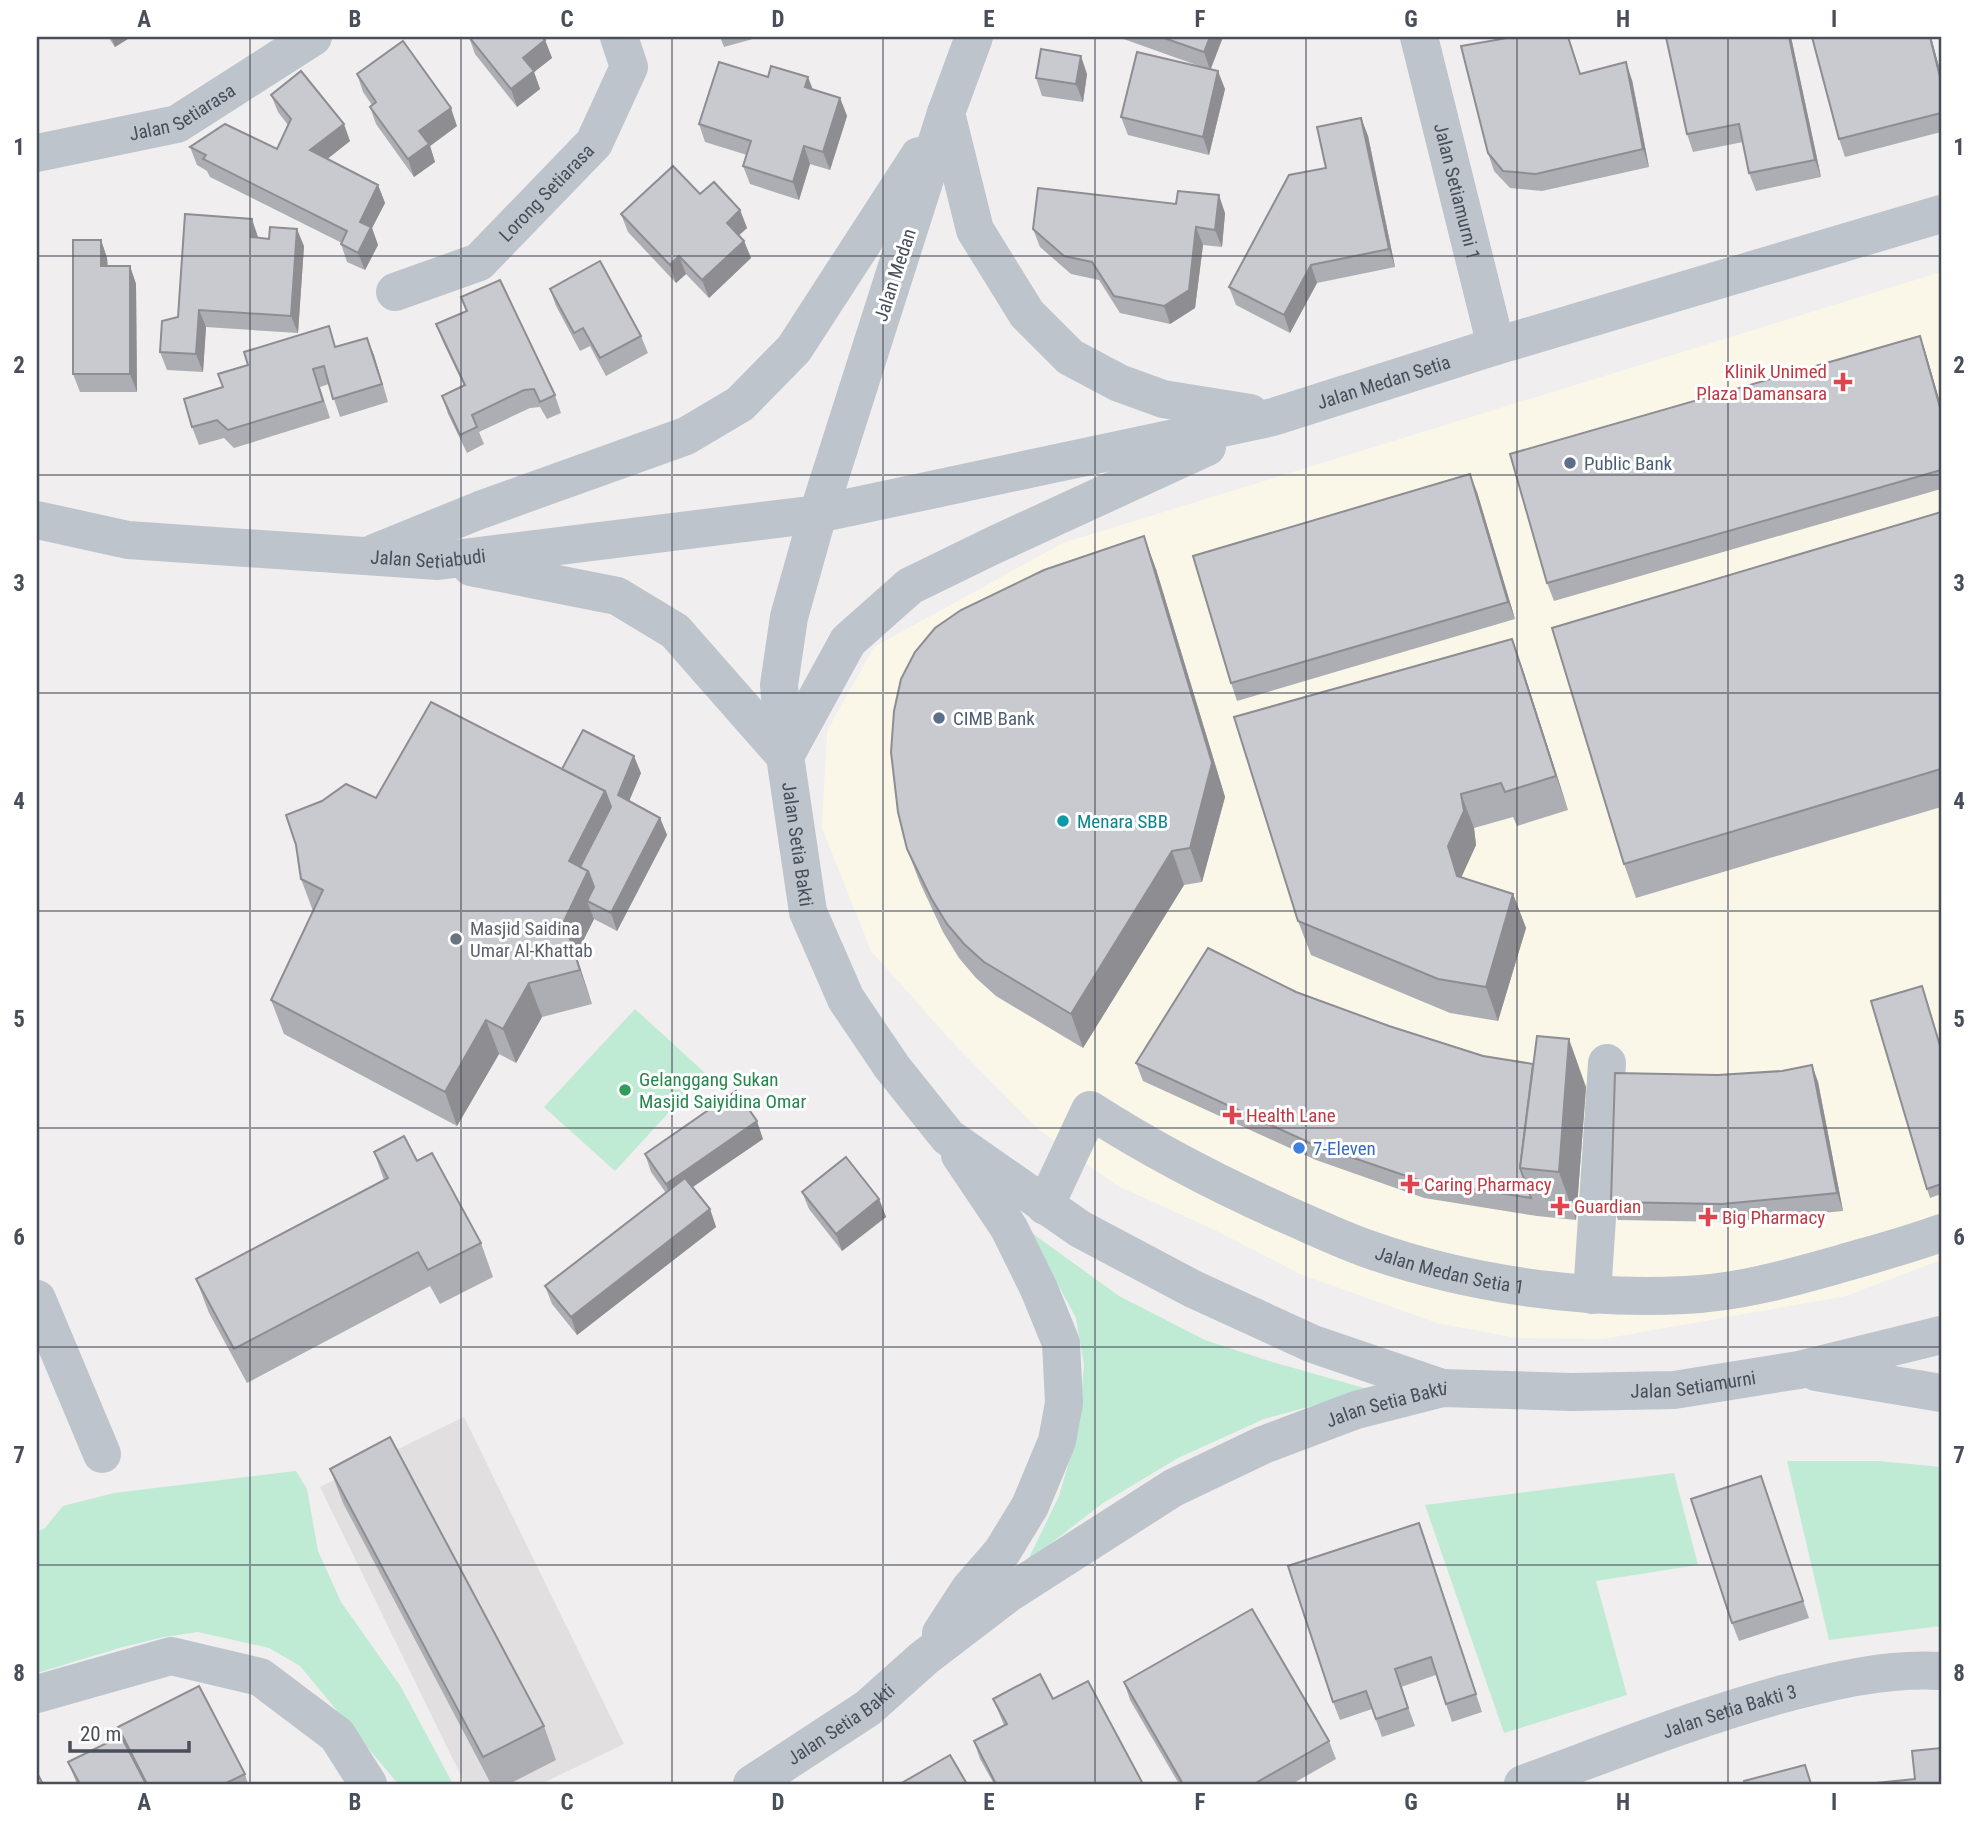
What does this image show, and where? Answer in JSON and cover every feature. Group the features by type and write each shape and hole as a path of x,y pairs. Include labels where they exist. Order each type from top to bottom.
{"street":[{"name":"Jalan Setiarasa","path":"37,153 177,124 313,37"},
{"name":"Lorong Setiarasa","path":"396,292 479,262 594,143 629,67 619,37"},
{"name":"Jalan Medan","path":"818,514 946,113 974,37"},
{"name":"Jalan Setiamurni 1","path":"1419,37 1496,346"},
{"path":"946,113 975,230 1027,314 1070,357 1118,383 1163,399 1273,417"},
{"path":"366,556 480,510 687,436 740,404 794,349 946,113"},
{"name":"Jalan Medan Setia","path":"818,514 1273,417 1496,346 1941,214"},
{"path":"438,561 617,596 675,631 785,756 848,640 910,586 1273,417"},
{"name":"Jalan Setiabudi","path":"37,520 128,540 438,561 818,514"},
{"name":"Jalan Setia Bakti","path":"818,514 789,617 779,685 785,756 808,912 846,999 892,1067 948,1137 1009,1228 1039,1289 1061,1343 1064,1403 1057,1441 1030,1506 1002,1552 969,1590 924,1658"},
{"path":"1592,1294 1607,1063"},
{"name":"Jalan Medan Setia 1","path":"1045,1206 1090,1110 1232,1190 1368,1249 1423,1266 1501,1282 1592,1294 1687,1296 1764,1285 1903,1247 1941,1233"},
{"name":"Jalan Setia Bakti","path":"948,1137 1045,1206 1121,1252 1205,1295 1313,1344 1442,1388"},
{"path":"37,1299 102,1454"},
{"name":"Jalan Setiamurni","path":"1442,1388 1572,1392 1674,1391 1799,1370 1941,1335"},
{"path":"1799,1370 1941,1393"},
{"name":"Jalan Setia Bakti","path":"752,1784 868,1708 924,1658 1009,1593 1173,1488 1274,1440 1356,1410 1442,1388"},
{"path":"37,1694 171,1656 260,1677 337,1735 368,1784"},
{"name":"Jalan Setia Bakti 3","path":"1523,1784 1718,1712 1840,1679 1916,1670 1941,1671"}],"shaded area":[{"path":"1941,272 1941,1260 1846,1296 1603,1339 1517,1338 1437,1323 1300,1274 1217,1231 1118,1186 1038,1129 954,1044 871,951 822,828 827,731 874,647 1063,543"},
{"path":"464,1417 624,1744 541,1784 465,1784 320,1487"}],"green space":[{"name":"Gelanggang Sukan Masjid Saiyidina Omar","path":"635,1009 705,1073 615,1171 544,1107"},
{"path":"1029,1231 1119,1296 1205,1340 1371,1390 1264,1419 1178,1458 1103,1503 1027,1562 1059,1496 1078,1431 1084,1365 1076,1318"},
{"path":"1787,1461 1878,1461 1941,1467 1941,1626 1829,1640"},
{"path":"296,1471 307,1489 318,1551 341,1602 401,1687 453,1784 398,1784 300,1666 269,1648 198,1632 119,1648 37,1673 37,1531 44,1529 63,1506 114,1493"},
{"path":"1674,1473 1698,1565 1596,1581 1627,1695 1504,1733 1425,1505"}],"building":[{"path":"469,37 542,37 545,40 523,58 534,71 511,89"},
{"path":"1161,37 1210,37 1204,52"},
{"path":"1513,37 1568,37 1580,74 1626,62 1643,149 1536,174 1503,171 1488,153 1461,46"},
{"path":"1666,37 1789,37 1815,160 1749,173 1739,124 1687,134"},
{"path":"1812,37 1930,37 1941,81 1941,113 1839,139"},
{"path":"403,41 451,108 419,131 429,144 408,159 370,107 376,102 357,74"},
{"path":"1041,49 1081,56 1076,84 1036,78"},
{"path":"1137,52 1218,71 1203,137 1121,117"},
{"path":"719,62 768,77 771,66 808,77 805,87 840,98 823,152 804,146 793,182 743,166 751,141 699,124"},
{"path":"301,71 344,124 310,150 378,185 360,222 371,227 358,253 341,244 347,231 203,159 206,155 190,147 225,124 277,149 291,119 271,95"},
{"path":"1361,118 1389,249 1311,265 1284,315 1229,287 1289,175 1326,168 1317,127"},
{"path":"673,166 700,194 714,182 740,210 727,223 744,241 702,280 679,256 670,265 621,214"},
{"path":"1038,188 1176,204 1178,191 1219,195 1215,230 1196,227 1189,290 1164,306 1114,296 1092,262 1064,256 1033,229"},
{"path":"185,214 252,219 251,237 269,239 270,227 297,229 291,316 199,310 196,354 160,352 162,321 178,317"},
{"path":"73,240 101,240 101,266 130,266 130,374 73,374"},
{"path":"600,261 641,336 600,358 583,328 574,333 550,289"},
{"path":"500,280 555,395 540,402 534,389 524,390 472,415 477,427 460,435 442,396 465,385 436,324 467,311 461,297"},
{"path":"329,326 335,347 367,338 382,384 333,399 324,366 313,369 323,401 228,430 217,420 192,427 184,399 223,387 218,374 248,365 244,352"},
{"path":"1920,336 1941,411 1941,470 1547,583 1510,454"},
{"path":"1470,474 1508,602 1231,683 1193,556"},
{"path":"1941,512 1941,769 1624,864 1552,628"},
{"name":"Menara SBB","path":"1144,536 1212,763 1190,848 1172,851 1071,1014 984,962 947,924 931,898 907,849 898,812 891,752 894,711 901,679 915,652 935,628 961,610 1044,570"},
{"path":"1512,639 1556,776 1505,792 1501,783 1461,794 1464,811 1448,846 1457,876 1513,894 1486,987 1438,979 1298,921 1234,717"},
{"name":"Masjid Saidina Umar Al-Khattab","path":"431,702 605,791 569,861 588,871 564,921 580,970 529,983 503,1029 486,1020 445,1092 271,1000 323,890 301,879 296,845 286,815 322,801 346,784 376,798"},
{"path":"583,730 634,756 618,795 660,818 611,913 587,901 594,887 588,871 580,867 611,807 605,791 562,769"},
{"path":"1208,948 1296,992 1389,1026 1483,1056 1533,1064 1520,1168 1531,1198 1418,1180 1310,1143 1136,1063"},
{"path":"1922,986 1941,1049 1941,1184 1927,1189 1871,1001"},
{"path":"1537,1036 1569,1039 1559,1172 1520,1168"},
{"path":"1812,1065 1837,1193 1722,1204 1611,1202 1615,1073 1718,1075 1782,1071"},
{"path":"736,1091 757,1121 666,1184 645,1154"},
{"path":"404,1136 417,1161 432,1153 481,1243 428,1270 418,1252 234,1349 196,1279 388,1178 374,1152"},
{"path":"846,1157 879,1199 836,1234 802,1192"},
{"path":"685,1178 710,1209 571,1317 545,1286"},
{"path":"390,1437 544,1726 483,1757 330,1469"},
{"path":"1761,1476 1803,1601 1732,1623 1691,1499"},
{"path":"1419,1523 1476,1694 1446,1704 1431,1657 1395,1669 1408,1708 1376,1719 1366,1691 1333,1702 1288,1566"},
{"path":"1252,1609 1329,1741 1254,1784 1183,1784 1124,1682"},
{"path":"1040,1674 1053,1699 1088,1681 1143,1784 996,1784 974,1741 1007,1724 993,1699"},
{"path":"199,1686 245,1774 224,1784 147,1784 118,1727"},
{"path":"121,1736 146,1784 80,1784 68,1762"},
{"path":"1941,1748 1941,1784 1876,1784 1915,1779 1912,1751"},
{"path":"950,1755 967,1784 900,1784"},
{"path":"1805,1765 1811,1784 1745,1784 1744,1781"},
{"path":"37,1773 43,1784 37,1784"}],"place":[{"name":"Klinik Unimed Plaza Damansara","path":"1843,382"},
{"name":"Public Bank","path":"1570,463"},
{"name":"CIMB Bank","path":"939,718"},
{"name":"Menara SBB","path":"1063,821"},
{"name":"Masjid Saidina Umar Al-Khattab","path":"456,939"},
{"name":"Gelanggang Sukan Masjid Saiyidina Omar","path":"625,1090"},
{"name":"Health Lane","path":"1232,1115"},
{"name":"7-Eleven","path":"1299,1148"},
{"name":"Caring Pharmacy","path":"1410,1184"},
{"name":"Guardian","path":"1560,1206"},
{"name":"Big Pharmacy","path":"1708,1217"}]}
